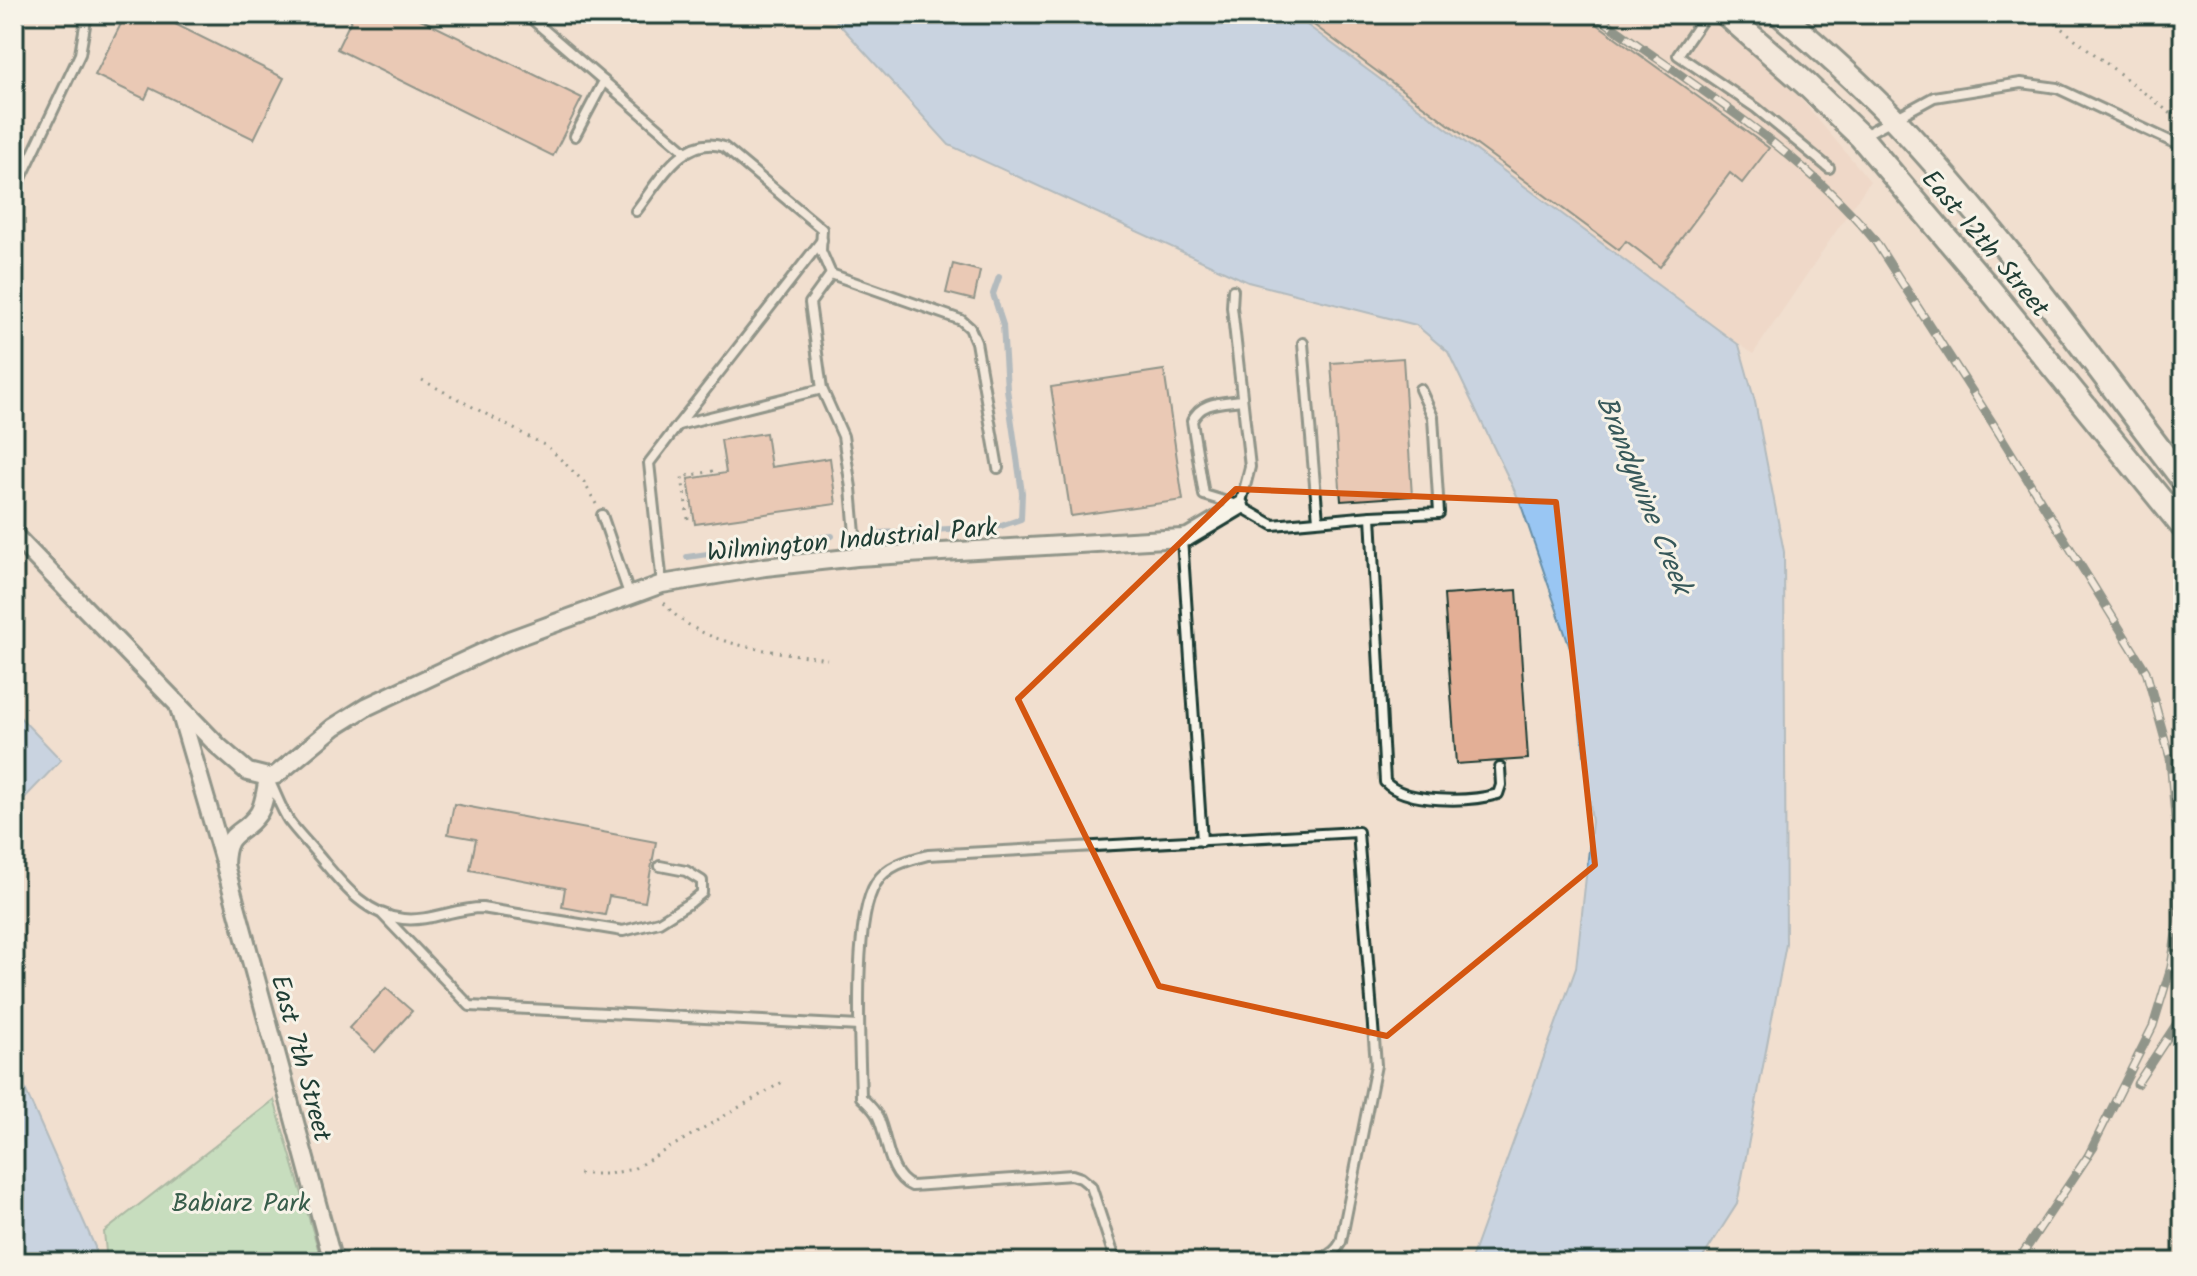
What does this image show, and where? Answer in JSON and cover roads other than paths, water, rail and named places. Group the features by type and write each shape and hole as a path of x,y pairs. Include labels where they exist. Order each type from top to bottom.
{"main road":[{"name":"East 12th Street","path":"1726,14 1860,136 1988,287 2183,527"},
{"name":"East 12th Street","path":"1780,14 1825,52 1893,118 2019,266 2183,480"}],"street":[{"name":"Wilmington Industrial Park","path":"268,777 276,775 334,727 366,707 509,640 657,586 765,567 857,557 1182,538 1240,506"},
{"name":"East 7th Street","path":"14,535 248,772 268,777"},
{"name":"East 7th Street","path":"177,703 225,865 333,1262"},
{"path":"225,865 225,850 231,838 259,814 268,777"}],"lane":[{"path":"14,193 80,54 87,14"},
{"path":"526,14 685,151"},
{"path":"1706,14 1678,55 1756,108 1829,168"},
{"path":"575,136 604,81"},
{"path":"1860,136 1934,97 2021,83 2042,85 2087,100 2183,147"},
{"path":"636,211 685,151 705,144 724,147 822,229 821,251 831,274 961,320 970,328 976,342 998,468"},
{"path":"657,586 649,463 822,240"},
{"path":"831,274 810,303 822,389 843,436 857,557"},
{"path":"1233,290 1232,307 1250,467 1240,506"},
{"path":"1303,343 1318,520"},
{"path":"678,425 822,389"},
{"path":"1242,400 1207,405 1196,411 1192,421 1204,495 1240,506 1273,525 1439,513 1433,417 1420,389"},
{"path":"602,515 629,594"},
{"path":"1371,516 1385,782 1393,790 1418,797 1485,798 1498,794 1500,768"},
{"path":"1182,538 1202,841"},
{"path":"268,777 289,820 345,887 382,915 470,1006 859,1026"},
{"path":"1116,1262 1091,1186 1081,1178 1072,1175 912,1186 902,1182 877,1113 861,1097 861,945 868,901 876,882 888,870 928,855 1358,832 1376,1065 1341,1242 1335,1252 1323,1259 1286,1262"},
{"path":"382,915 404,919 424,918 464,908 482,908 597,928 632,929 673,914 702,893 702,881 696,874 660,866"}],"water":[{"name":"Brandywine Creek","path":"830,14 1292,14 1739,345 1755,402 1784,552 1786,944 1737,1204 1700,1262 1470,1262 1576,968 1592,822 1573,657 1520,502 1448,352 1416,325 1248,282 949,145"},
{"path":"14,711 61,760 14,809"},
{"path":"14,1064 95,1247 95,1262 14,1262"}],"waterway":[{"path":"880,533 1001,526 1021,519 1022,493 1007,389 1003,325 993,294 999,277"},
{"path":"687,557 832,536"}],"railway":[{"path":"1597,16 1778,146 1844,205 1873,238 1992,422 2146,671 2170,758 2179,864 2178,920 2171,967 2153,1026 2088,1156"},
{"path":"2137,1084 2183,1014"},
{"path":"2017,1262 2094,1147"}],"park label":[{"name":"Babiarz Park","path":"241,1202"}]}
